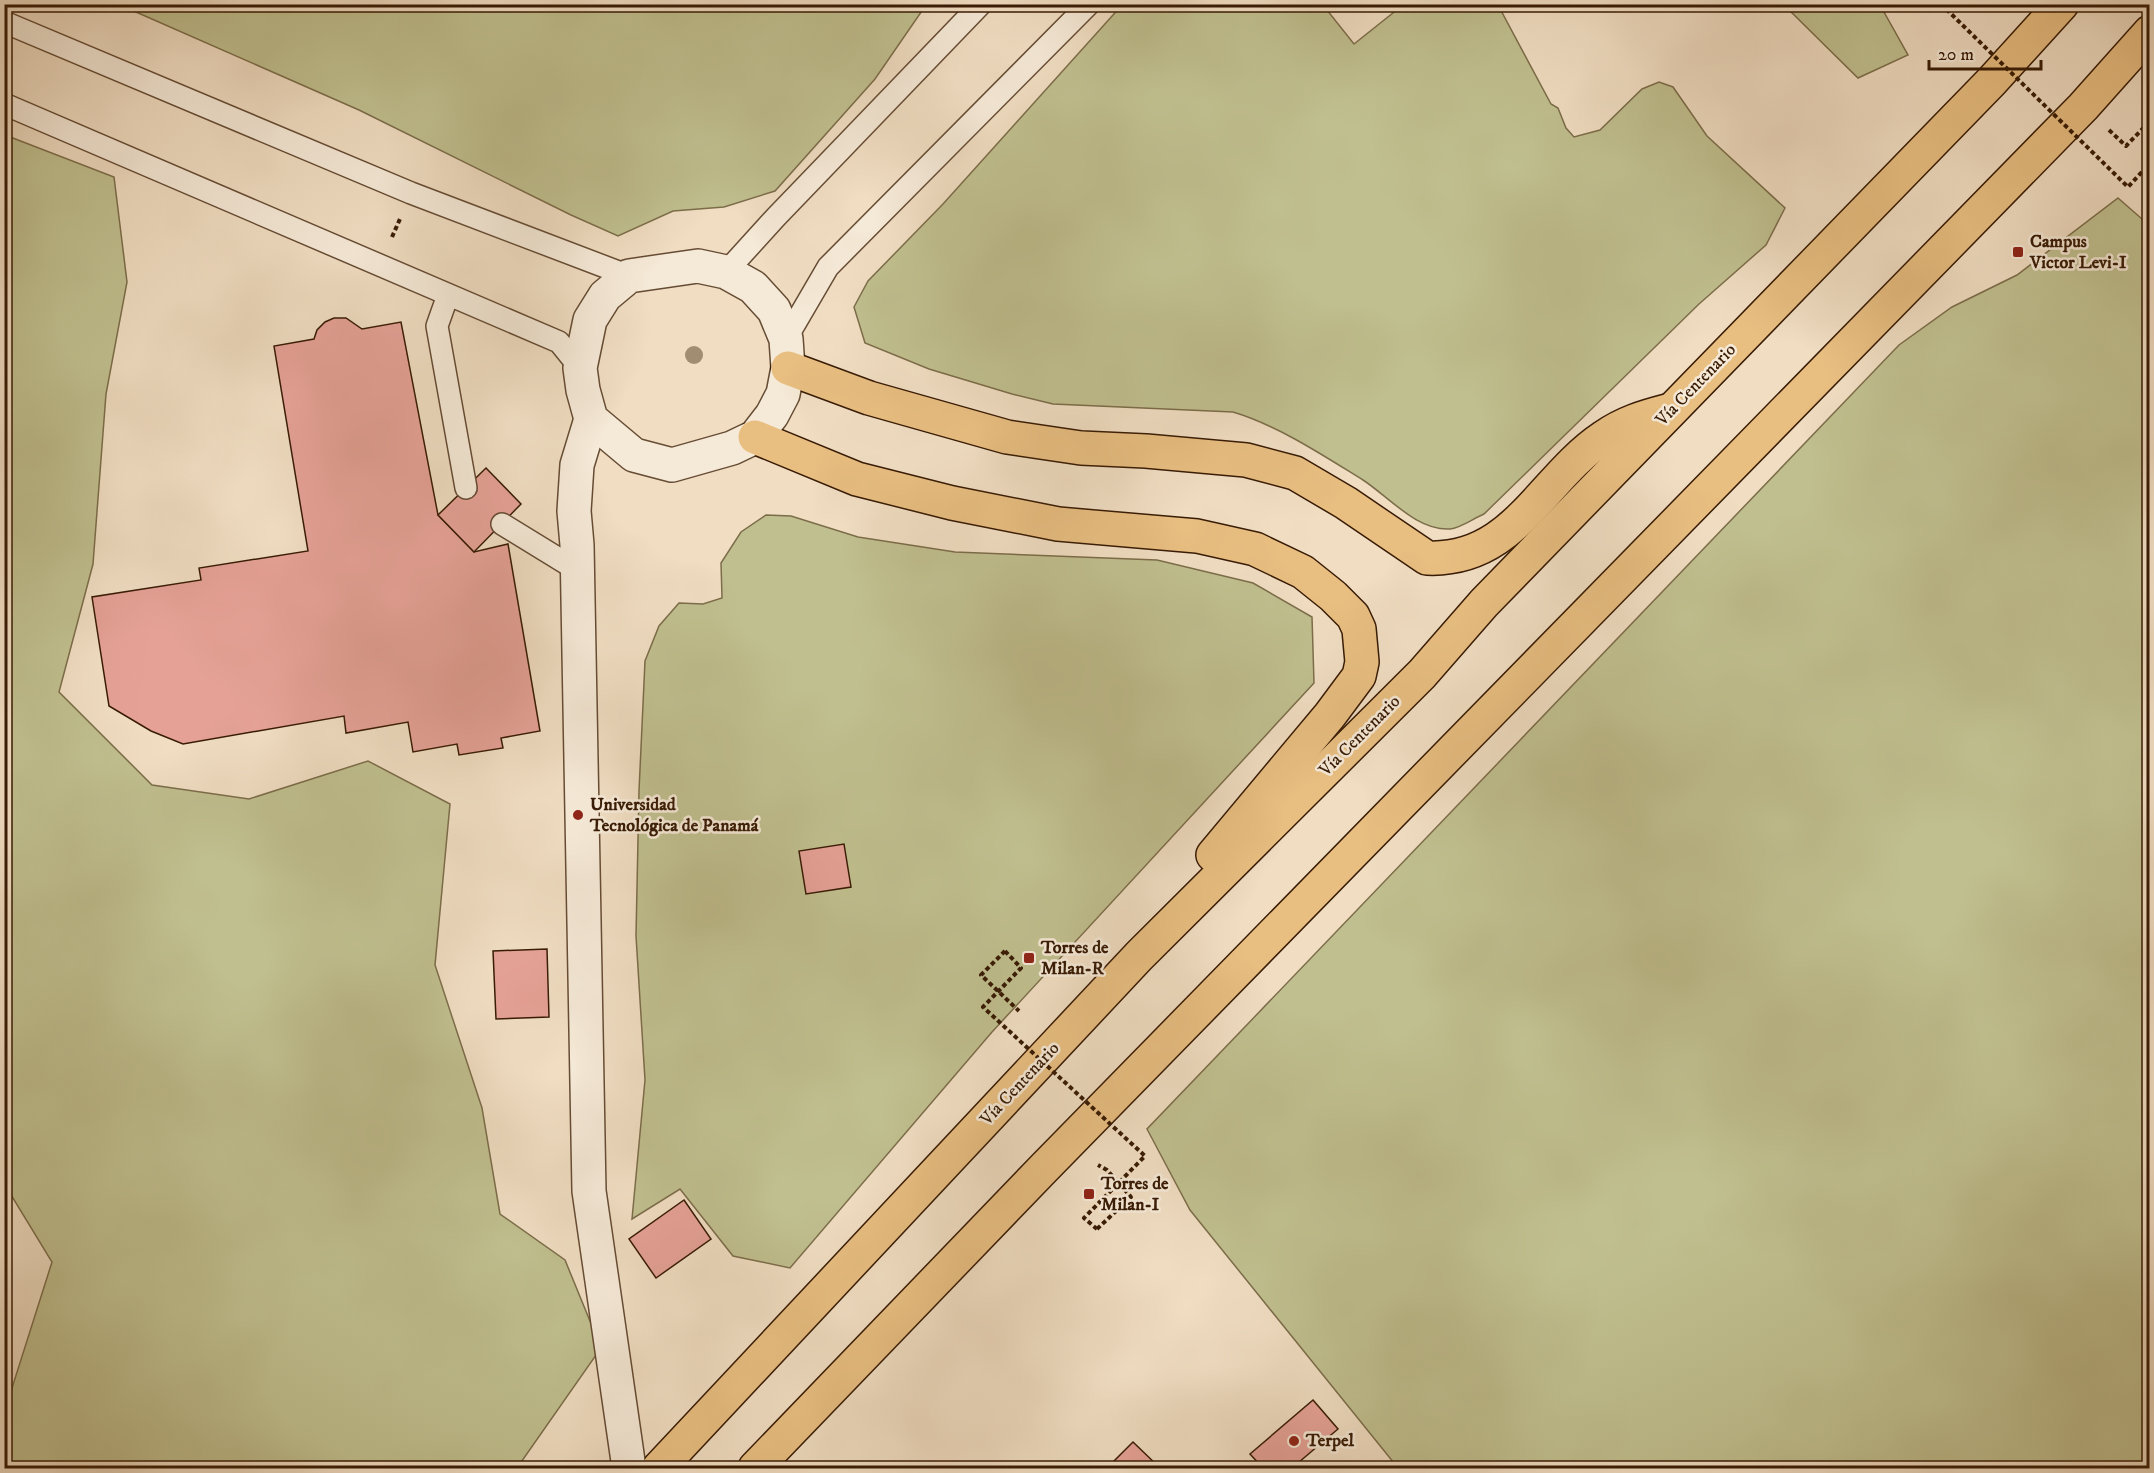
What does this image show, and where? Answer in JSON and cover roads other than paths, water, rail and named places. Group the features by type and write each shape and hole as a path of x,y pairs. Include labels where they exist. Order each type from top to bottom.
{"highway":[{"name":"Vía Centenario","path":"659,1468 1139,956 1422,674 1484,603 1992,81 2062,4"},
{"path":"755,1468 1053,1160 2083,107 2150,32"},
{"path":"787,353 869,398 1007,437 1081,448 1246,460 1295,473 1346,503 1427,558 1460,555 1483,547 1517,523 1577,460 1603,437 1634,420 1672,410"},
{"path":"755,437 857,479 952,503 1058,524 1197,536 1255,549 1303,572 1333,596 1353,616 1361,638 1362,662 1359,676 1330,715 1213,856 1139,956"}],"street":[{"path":"591,419 634,455 672,465 732,448 755,437 772,415 783,394 787,353 774,310 753,287 726,272 698,266 629,276 605,296 590,320 580,368 591,419 577,465 574,511 577,545 589,1191 629,1468"}],"lane":[{"path":"726,272 981,4"},
{"path":"787,353 828,267 1089,4"},
{"path":"4,22 411,193 629,276"},
{"path":"4,104 559,342 580,368"},
{"path":"448,295 437,326 466,488"},
{"path":"502,524 577,570"}],"place":[{"name":"Campus Victor Levi-I","path":"2018,252"},
{"name":"Universidad Tecnológica de Panamá","path":"578,815"},
{"name":"Torres de Milan-R","path":"1029,958"},
{"name":"Torres de Milan-I","path":"1089,1194"},
{"name":"Terpel","path":"1294,1441"}]}
